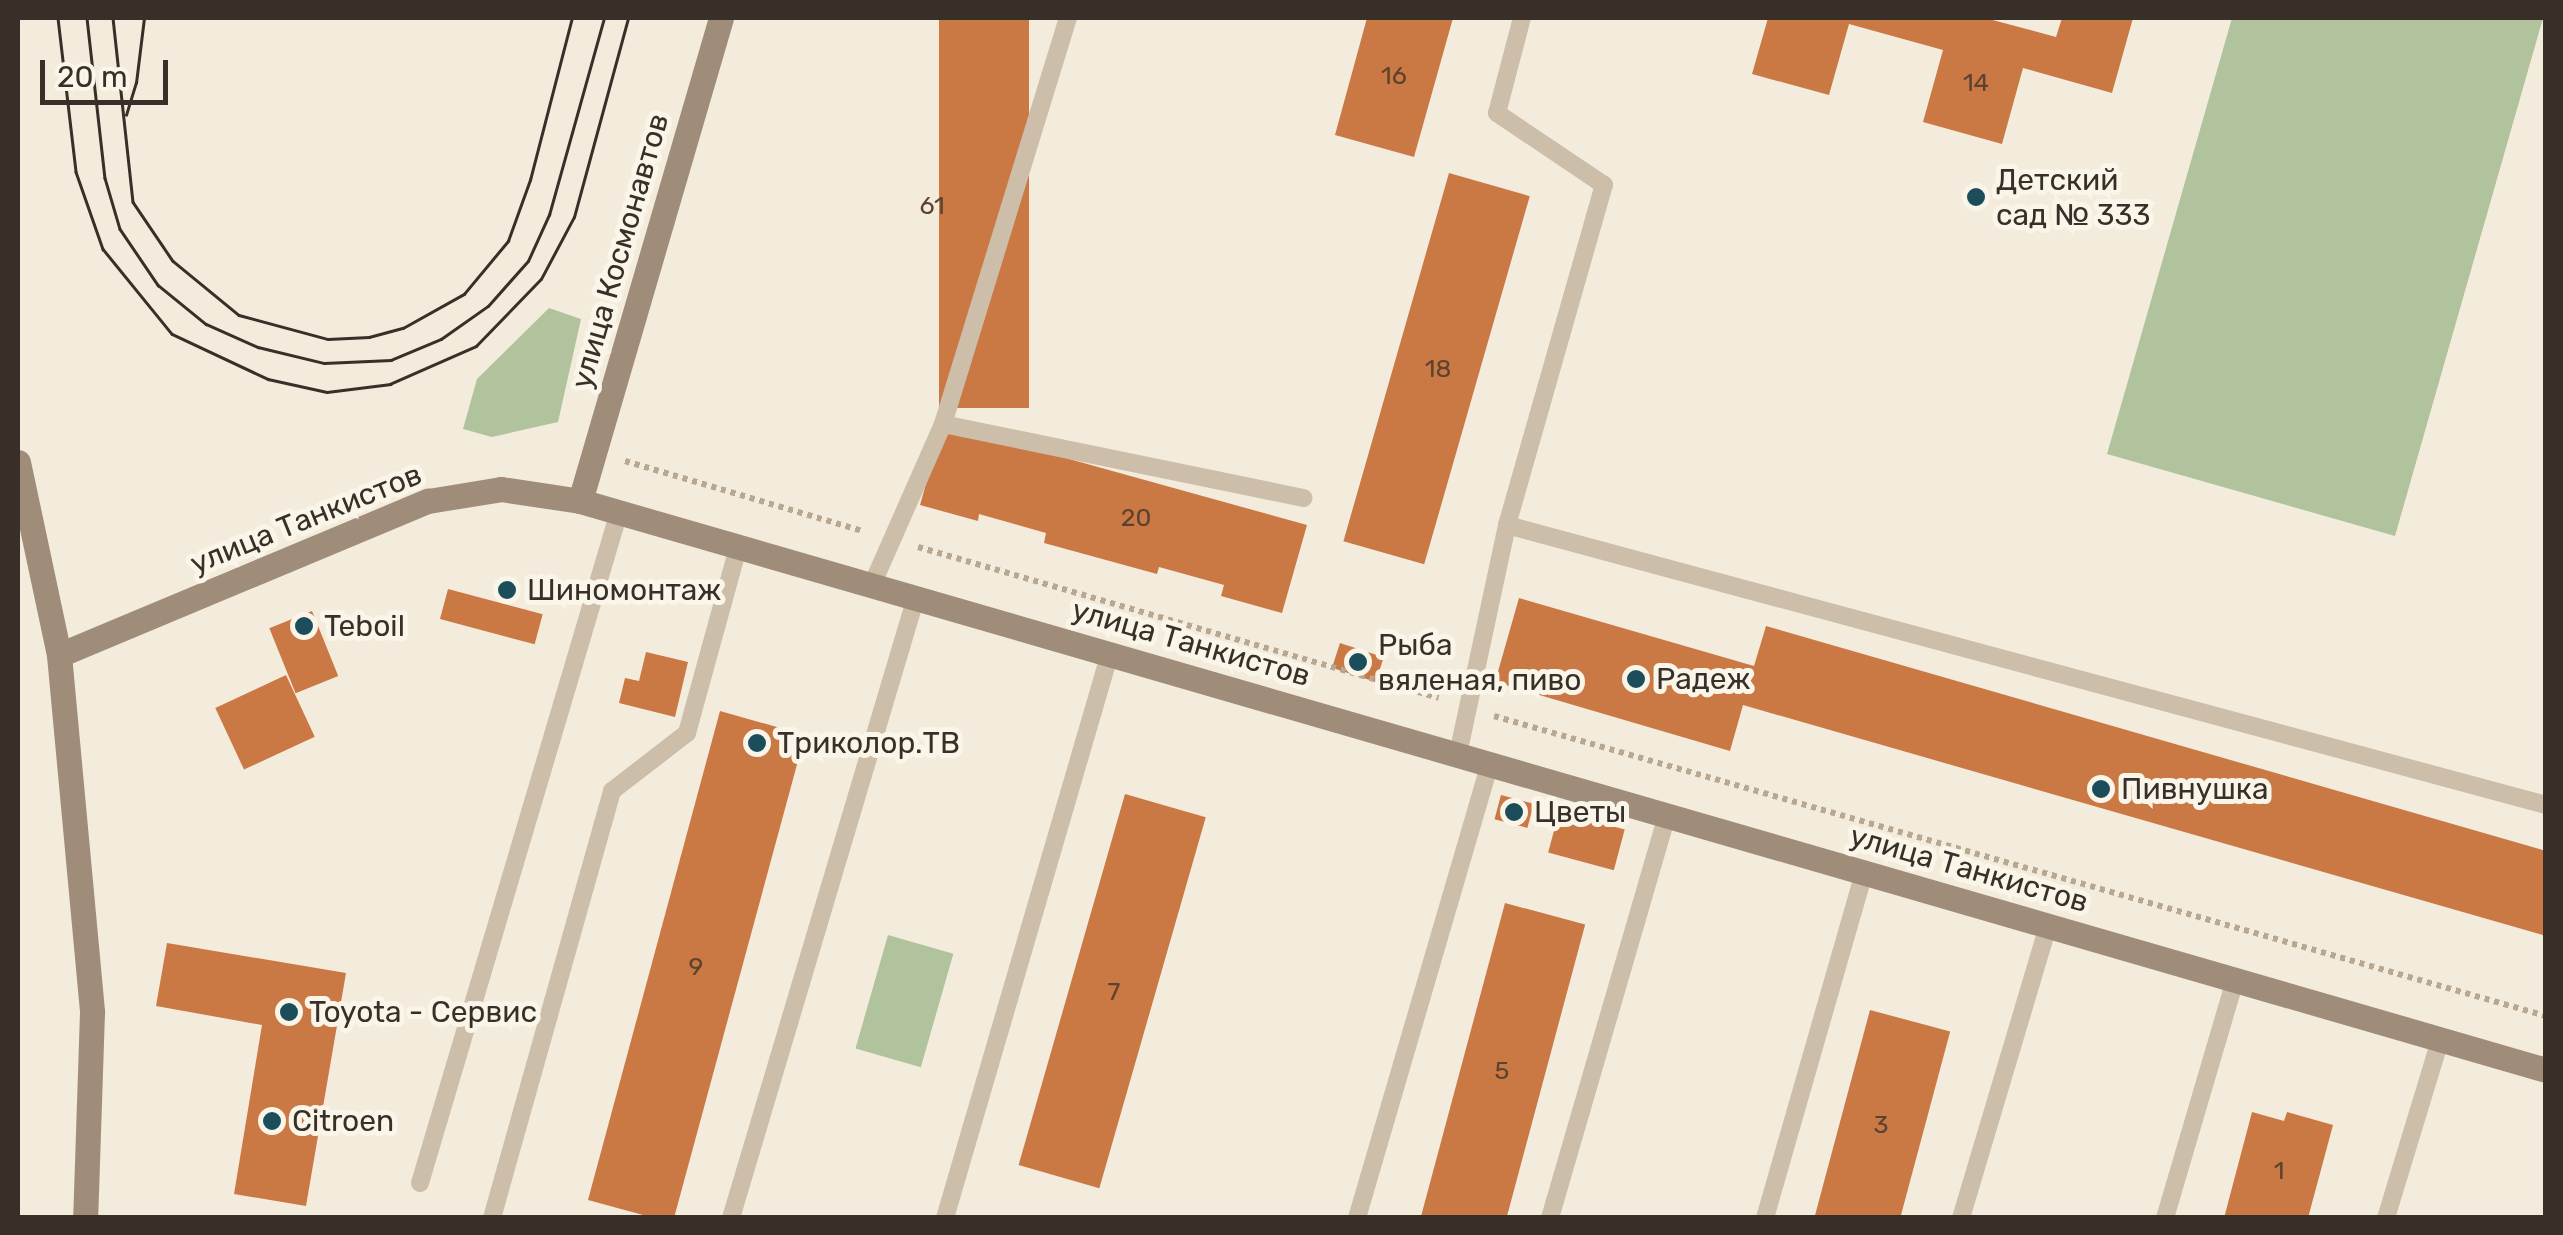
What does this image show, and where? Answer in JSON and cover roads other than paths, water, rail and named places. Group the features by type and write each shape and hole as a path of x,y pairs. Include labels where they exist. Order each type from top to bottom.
{"main road":[{"name":"улица Космонавтов","path":"580,501 721,18"},
{"path":"18,462 60,655 92,1012 84,1218"},
{"name":"улица Танкистов","path":"60,655 428,501 502,489 580,501 2546,1070"}],"lane":[{"path":"872,584 943,424 1068,18"},
{"path":"1458,754 1507,525 1604,186 1498,113 1522,18"},
{"path":"943,424 1302,498"},
{"path":"420,1183 619,512"},
{"path":"1507,525 2546,806"},
{"path":"492,1218 612,791 687,734 738,548"},
{"path":"735,1216 916,597"},
{"path":"945,1218 1110,654"},
{"path":"1357,1218 1490,764"},
{"path":"1550,1218 1666,815"},
{"path":"1765,1218 1864,873"},
{"path":"1961,1218 2048,926"},
{"path":"2165,1218 2235,980"},
{"path":"2386,1218 2440,1040"}],"tram line":[{"path":"58,18 76,172 103,249 172,334 268,379 327,392 390,384 476,346 541,279 574,217 628,18"},
{"path":"87,18 105,178 120,229 158,285 206,324 258,347 324,363 391,360 441,339 488,306 528,261 549,215 604,18"},
{"path":"113,18 133,202 173,261 239,315 328,339 369,337 403,328 464,294 508,241 530,180 572,18"},
{"path":"126,115 136,83 144,18"}],"place":[{"name":"Детский сад № 333","path":"1976,197"},
{"name":"Шиномонтаж","path":"507,590"},
{"name":"Teboil","path":"304,626"},
{"name":"Рыба вяленая, пиво","path":"1358,662"},
{"name":"Радеж","path":"1636,679"},
{"name":"Триколор.ТВ","path":"757,743"},
{"name":"Пивнушка","path":"2101,789"},
{"name":"Цветы","path":"1514,812"},
{"name":"Toyota - Сервис","path":"289,1012"},
{"name":"Citroen","path":"272,1121"}]}
